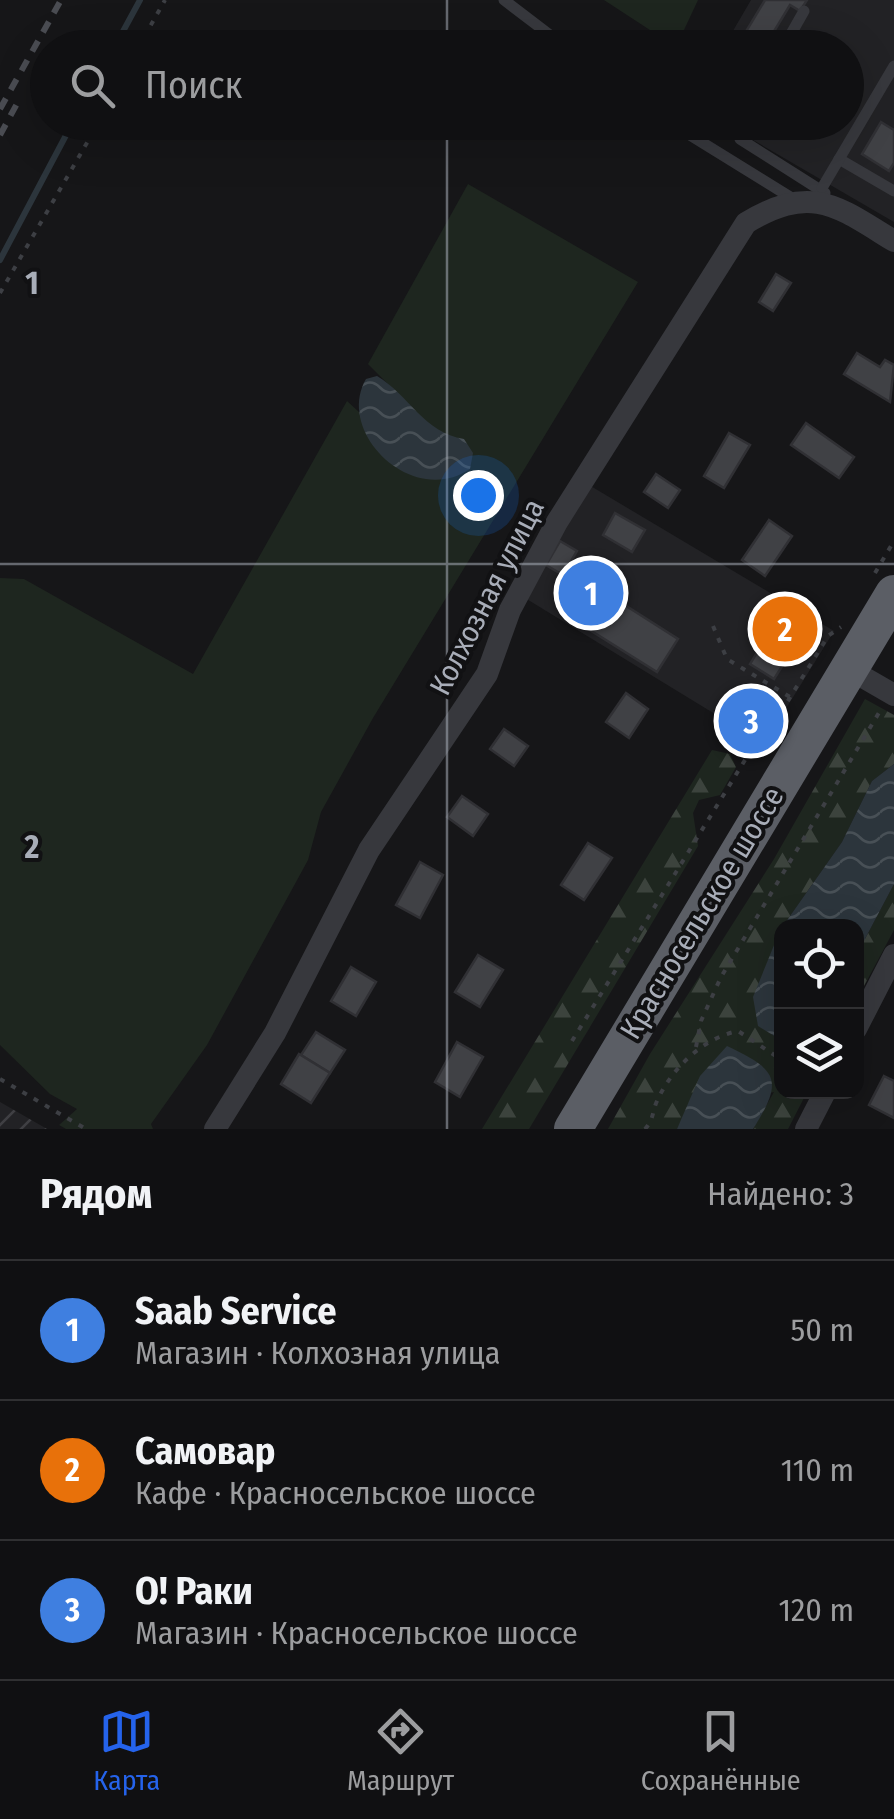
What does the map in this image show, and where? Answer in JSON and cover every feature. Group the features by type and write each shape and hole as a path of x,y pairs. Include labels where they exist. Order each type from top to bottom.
{"highway":[{"name":"Красносельское шоссе","path":"573,1129 849,669 884,585"}],"street":[{"path":"803,204 825,195 894,242"},
{"name":"Колхозная улица","path":"215,1129 275,1033 368,850 486,674 510,610 557,522 746,223 769,210 803,204"},
{"path":"849,669 892,694"},
{"path":"864,1013 894,955"},
{"path":"806,1129 821,1099"}],"lane":[{"path":"504,0 543,30"},
{"path":"793,30 804,11"},
{"path":"864,118 894,66"},
{"path":"882,88 894,95"},
{"path":"698,140 803,204"},
{"path":"742,140 825,195 851,140"},
{"path":"839,159 893,189"}],"path":[{"path":"148,30 165,0"},
{"path":"0,293 88,140"},
{"path":"884,585 894,541"},
{"path":"713,626 727,659 790,697"},
{"path":"572,1041 745,760 828,636 843,626"},
{"path":"645,1129 654,1119 656,1103 696,1047 701,1022 721,977 892,694"},
{"path":"696,1047 738,1031 774,1055"},
{"path":"0,1080 86,1129"}],"shaded area":[{"path":"751,0 894,0 894,222 753,140 864,140 864,30 734,30"},
{"path":"589,485 834,631 764,744 525,598"},
{"path":"0,1102 47,1129 0,1129"}],"green space":[{"path":"604,0 698,0 684,30 650,30"},
{"path":"468,184 638,282 373,718 321,812 308,860 207,1045 151,1124 153,1129 66,1129 59,1125 77,1109 50,1094 0,1045 0,578 24,579 193,674 347,401 359,412 372,442 447,437 426,422 368,364"},
{"path":"865,699 894,715 894,764 872,781 842,842 788,919 774,919 774,947 759,1026 774,1036 774,1092 687,1110 677,1129 608,1129 650,1054 774,859"},
{"path":"712,750 730,754 736,767 720,795 699,800 693,813 698,846 529,1129 482,1129"},
{"path":"894,884 894,930 864,986 864,941"},
{"path":"774,1092 774,1099 803,1099 788,1129 753,1129"}],"water":[{"path":"377,376 438,429 464,439 473,453 470,469 448,479 425,479 403,472 385,458 370,441 361,421 359,400 366,379"},
{"path":"894,764 894,884 864,941 864,919 788,919 842,842 872,781"},
{"path":"774,945 774,1035 758,1026 753,997"},
{"path":"727,1046 757,1062 771,1078 769,1099 753,1129 677,1129 700,1076"}],"building":[{"path":"765,0 807,0 800,11 790,5 775,30 747,30"},
{"path":"881,122 894,130 894,163 889,171 862,154"},
{"path":"776,274 791,283 773,311 759,302"},
{"path":"857,353 880,367 885,360 894,365 890,402 844,374"},
{"path":"806,423 854,457 839,478 791,445"},
{"path":"729,433 750,445 724,488 704,476"},
{"path":"656,474 680,490 668,508 644,492"},
{"path":"615,513 645,530 632,552 603,535"},
{"path":"769,520 792,536 765,576 742,560"},
{"path":"560,541 577,551 563,575 546,565"},
{"path":"587,581 678,639 657,672 566,615"},
{"path":"779,602 812,624 795,656 758,633"},
{"path":"764,641 788,657 774,679 750,664"},
{"path":"747,686 767,699 755,719 735,705"},
{"path":"626,693 648,709 629,738 606,722"},
{"path":"504,729 528,746 514,766 490,749"},
{"path":"462,796 488,814 473,836 447,817"},
{"path":"588,843 612,858 584,900 561,885"},
{"path":"420,862 443,875 420,918 396,905"},
{"path":"478,955 503,970 480,1007 455,992"},
{"path":"351,967 376,982 356,1016 331,1001"},
{"path":"316,1032 345,1050 330,1073 301,1055"},
{"path":"457,1042 483,1057 460,1097 435,1082"},
{"path":"299,1054 330,1073 311,1103 281,1084"},
{"path":"884,1076 894,1081 894,1118 869,1105"}],"waterway":[{"path":"124,30 140,0"},
{"path":"0,260 63,140"}],"railway":[{"path":"44,30 61,0"},
{"path":"0,109 30,55"},
{"path":"0,135 19,100"}],"place":[{"name":"Saab Service","path":"591,593"},
{"name":"Самовар","path":"785,629"},
{"name":"О! Раки","path":"751,721"}]}
